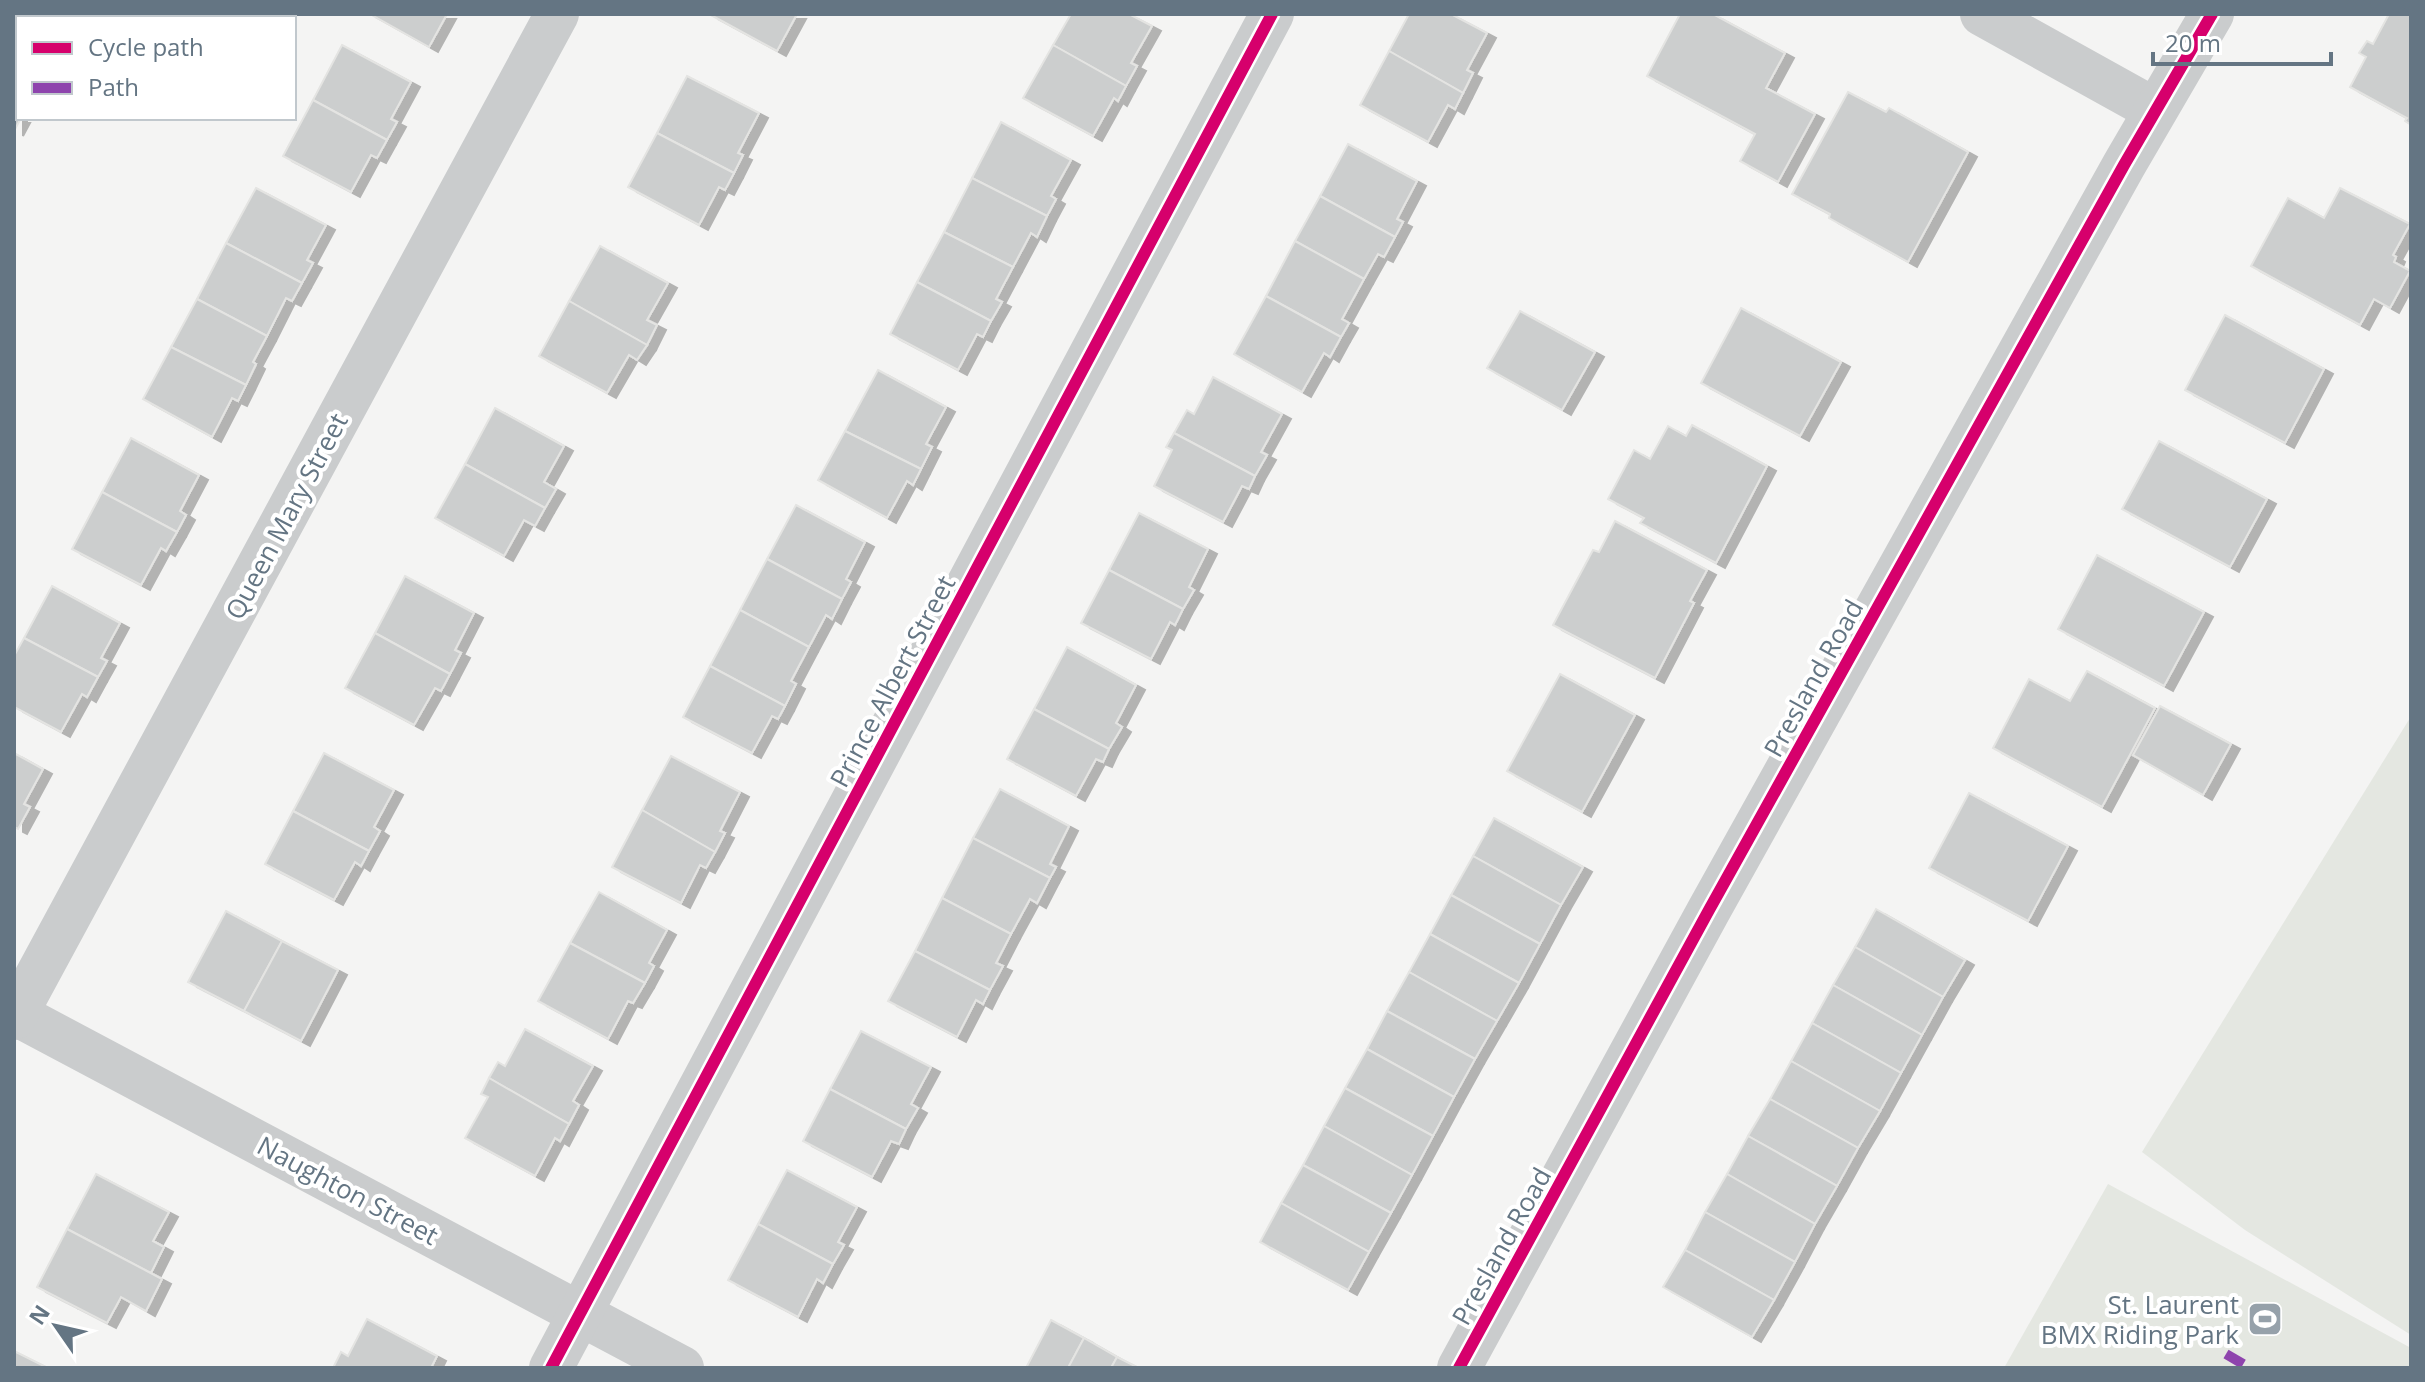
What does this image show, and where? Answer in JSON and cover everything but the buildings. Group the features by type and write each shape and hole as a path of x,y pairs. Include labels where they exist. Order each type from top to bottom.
{"street":[{"name":"Queen Mary Street","path":"15,1015 557,14"},
{"name":"Prince Albert Street","path":"551,1368 1272,14"},
{"path":"1982,14 2155,110"},
{"name":"Presland Road","path":"1459,1368 1709,910 2155,110 2212,14"},
{"name":"Naughton Street","path":"15,1015 682,1368"}],"shaded area":[{"path":"2410,718 2411,1335 2245,1230 2142,1152"},
{"path":"2108,1184 2411,1348 2411,1368 2004,1368"}],"marked path":[{"path":"2226,1354 2250,1368"}],"cycle path":[{"path":"551,1368 1272,14"},
{"path":"1459,1368 1709,910 2124,165 2212,14"}],"place":[{"name":"St. Laurent BMX Riding Park","path":"2265,1319"}]}
